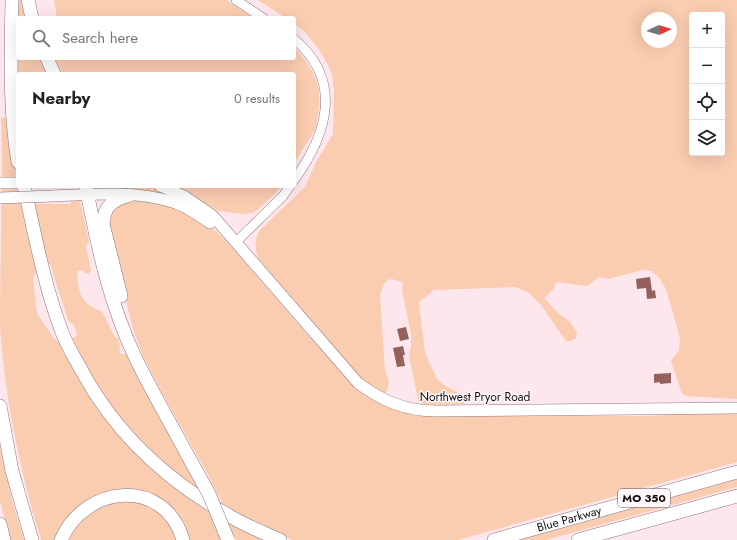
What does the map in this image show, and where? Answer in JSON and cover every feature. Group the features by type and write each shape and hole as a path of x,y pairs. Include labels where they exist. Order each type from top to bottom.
{"highway":[{"path":"12,0 11,103 16,150"},
{"path":"28,0 32,16"},
{"path":"48,60 53,72"},
{"path":"24,188 49,294 63,334 93,391 111,416 154,464 176,482 229,516 280,540"},
{"path":"87,191 103,268 136,358 209,494 228,540"},
{"path":"130,195 112,202 105,211 103,224 130,343"},
{"path":"0,406 12,471 32,540"},
{"name":"Blue Parkway","path":"494,540 737,472"},
{"path":"61,540 64,532 74,519 86,508 98,500 113,496 126,495 142,498 159,505 172,517 181,532 183,540"},
{"name":"Blue Parkway","path":"578,540 737,496"},
{"path":"0,524 4,540"}],"main road":[{"path":"0,183 16,183"},
{"name":"Northwest Pryor Road","path":"165,188 184,196 213,216 358,383 381,399 398,406 416,410 436,411 737,408"},
{"name":"Northwest Pryor Road","path":"0,198 53,196 87,191 155,198 171,201 194,211 236,242"}],"street":[{"path":"236,0 260,16"},
{"path":"296,41 306,51 315,64 324,87 326,104 325,118 320,134 296,177"},
{"path":"236,242 283,196 289,188"}],"shaded area":[{"path":"17,0 22,0 26,16 17,16"},
{"path":"54,0 226,0 251,16 57,16"},
{"path":"258,0 737,0 737,399 685,396 681,391 671,361 679,350 680,338 666,289 660,279 652,271 642,270 609,279 599,277 587,286 556,282 554,288 544,298 558,313 569,321 577,332 576,338 571,341 566,341 541,305 528,292 515,287 434,290 419,302 425,353 437,379 444,385 460,394 465,404 427,405 422,404 418,399 409,356 411,334 402,290 403,283 394,279 387,280 383,286 380,296 385,372 389,380 389,385 385,393 381,394 364,381 340,356 258,258 256,247 256,240 260,230 305,187 316,162 333,134 334,90 332,74 318,48 304,31 296,25 296,16 283,16"},
{"path":"296,50 312,70 318,87 319,105 316,127 296,161 296,72 61,72 56,60 296,60"},
{"path":"16,60 42,60 47,72 16,72"},
{"path":"9,117 13,159 16,171 16,188 20,188 37,257 36,273 33,278 37,313 54,339 59,342 139,453 275,540 188,540 185,532 127,490 101,494 92,498 78,510 57,540 41,540 26,488 14,435 2,354 0,327 2,170 1,118"},
{"path":"94,188 158,188 203,213 94,190"},
{"path":"180,188 280,188 275,194 252,213 244,214 218,211"},
{"path":"80,200 89,242 86,246 91,271 88,274 82,270 77,271 82,296 89,305 102,311 113,334 119,340 119,351 121,354 130,354 207,497 190,487 130,432 91,378 72,339 77,335 74,325 68,320 50,264 48,264 32,204 71,204 71,201"},
{"path":"127,200 152,202 171,206 203,222 218,233 232,247 306,333 355,385 444,416 647,416 670,415 676,411 737,412 737,462 458,540 292,540 224,507 143,356 133,329 107,223 108,212"},
{"path":"0,447 13,504 24,540 10,540 0,501"},
{"path":"737,479 737,487 546,540 517,540"},
{"path":"142,501 166,517 179,540 64,540 67,534 101,502"}],"building":[{"path":"650,277 652,291 655,290 656,298 647,299 646,288 637,289 636,279"},
{"path":"406,327 409,339 400,341 397,329"},
{"path":"403,346 405,366 397,367 393,348"},
{"path":"671,373 671,383 654,383 654,374"}]}
